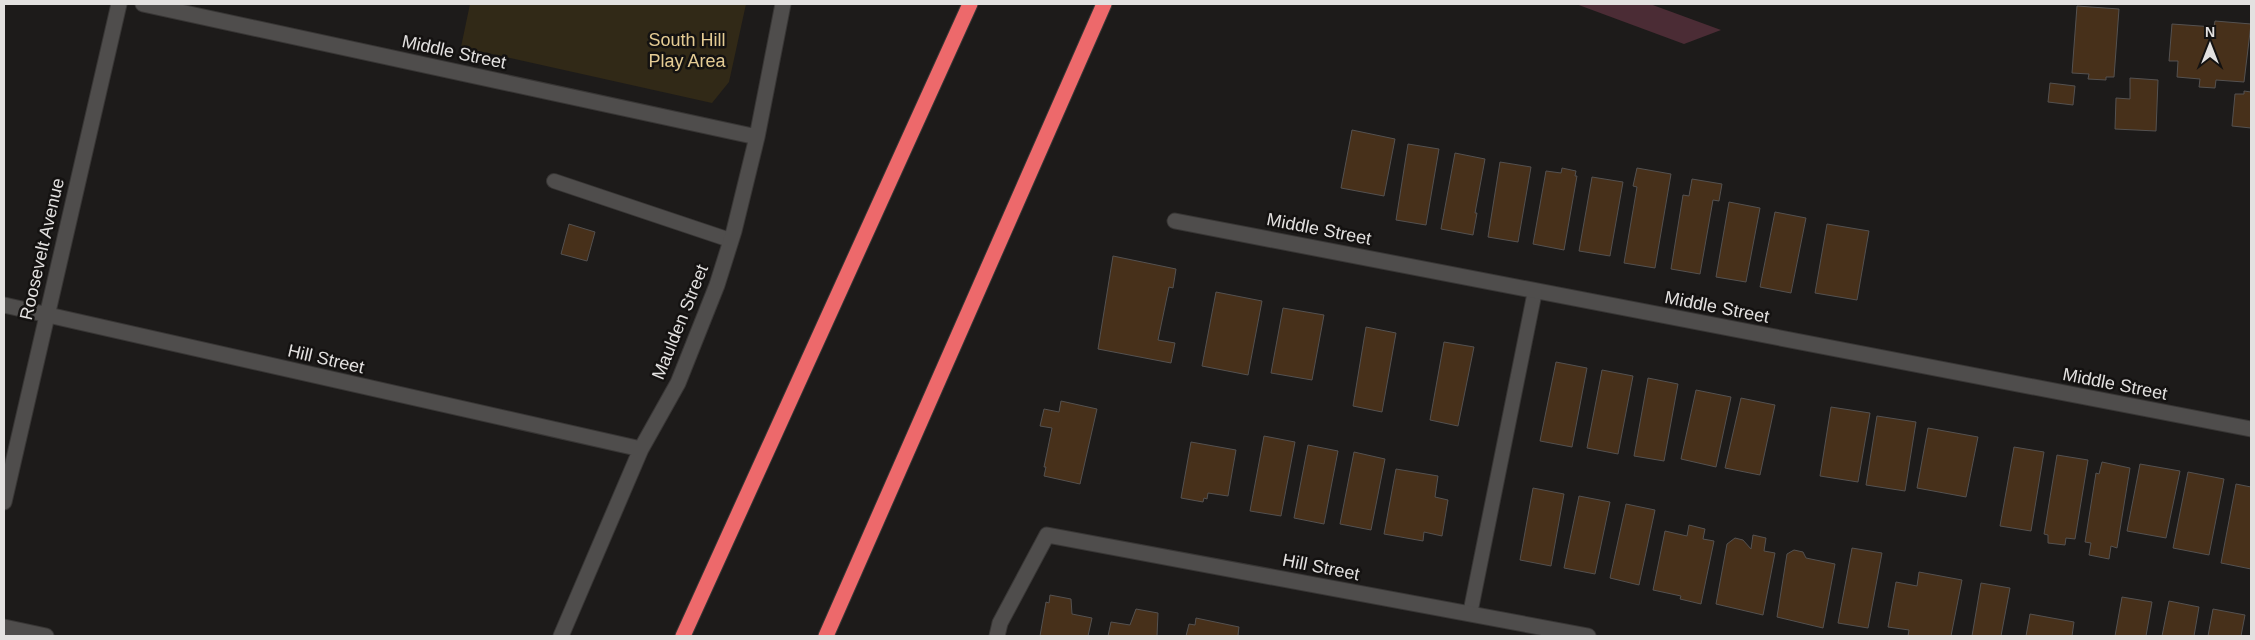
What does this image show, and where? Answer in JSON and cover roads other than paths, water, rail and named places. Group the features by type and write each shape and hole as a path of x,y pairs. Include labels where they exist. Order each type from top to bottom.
{"highway":[{"path":"683,636 970,4"},
{"path":"826,636 1104,4"}],"street":[{"name":"Roosevelt Avenue","path":"4,502 119,4"},
{"name":"Middle Street","path":"143,4 758,136"},
{"name":"Maulden Street","path":"561,636 641,449 678,383 717,285 758,136 783,4"},
{"name":"Middle Street","path":"1176,220 2251,429"},
{"name":"Hill Street","path":"4,305 641,449"},
{"name":"Hill Street","path":"997,636 1000,623 1047,535 1588,636"},
{"path":"4,626 46,636"}],"lane":[{"path":"554,181 730,240"},
{"path":"1470,614 1535,290"}],"park label":[{"name":"South Hill Play Area","path":"687,50"}]}
